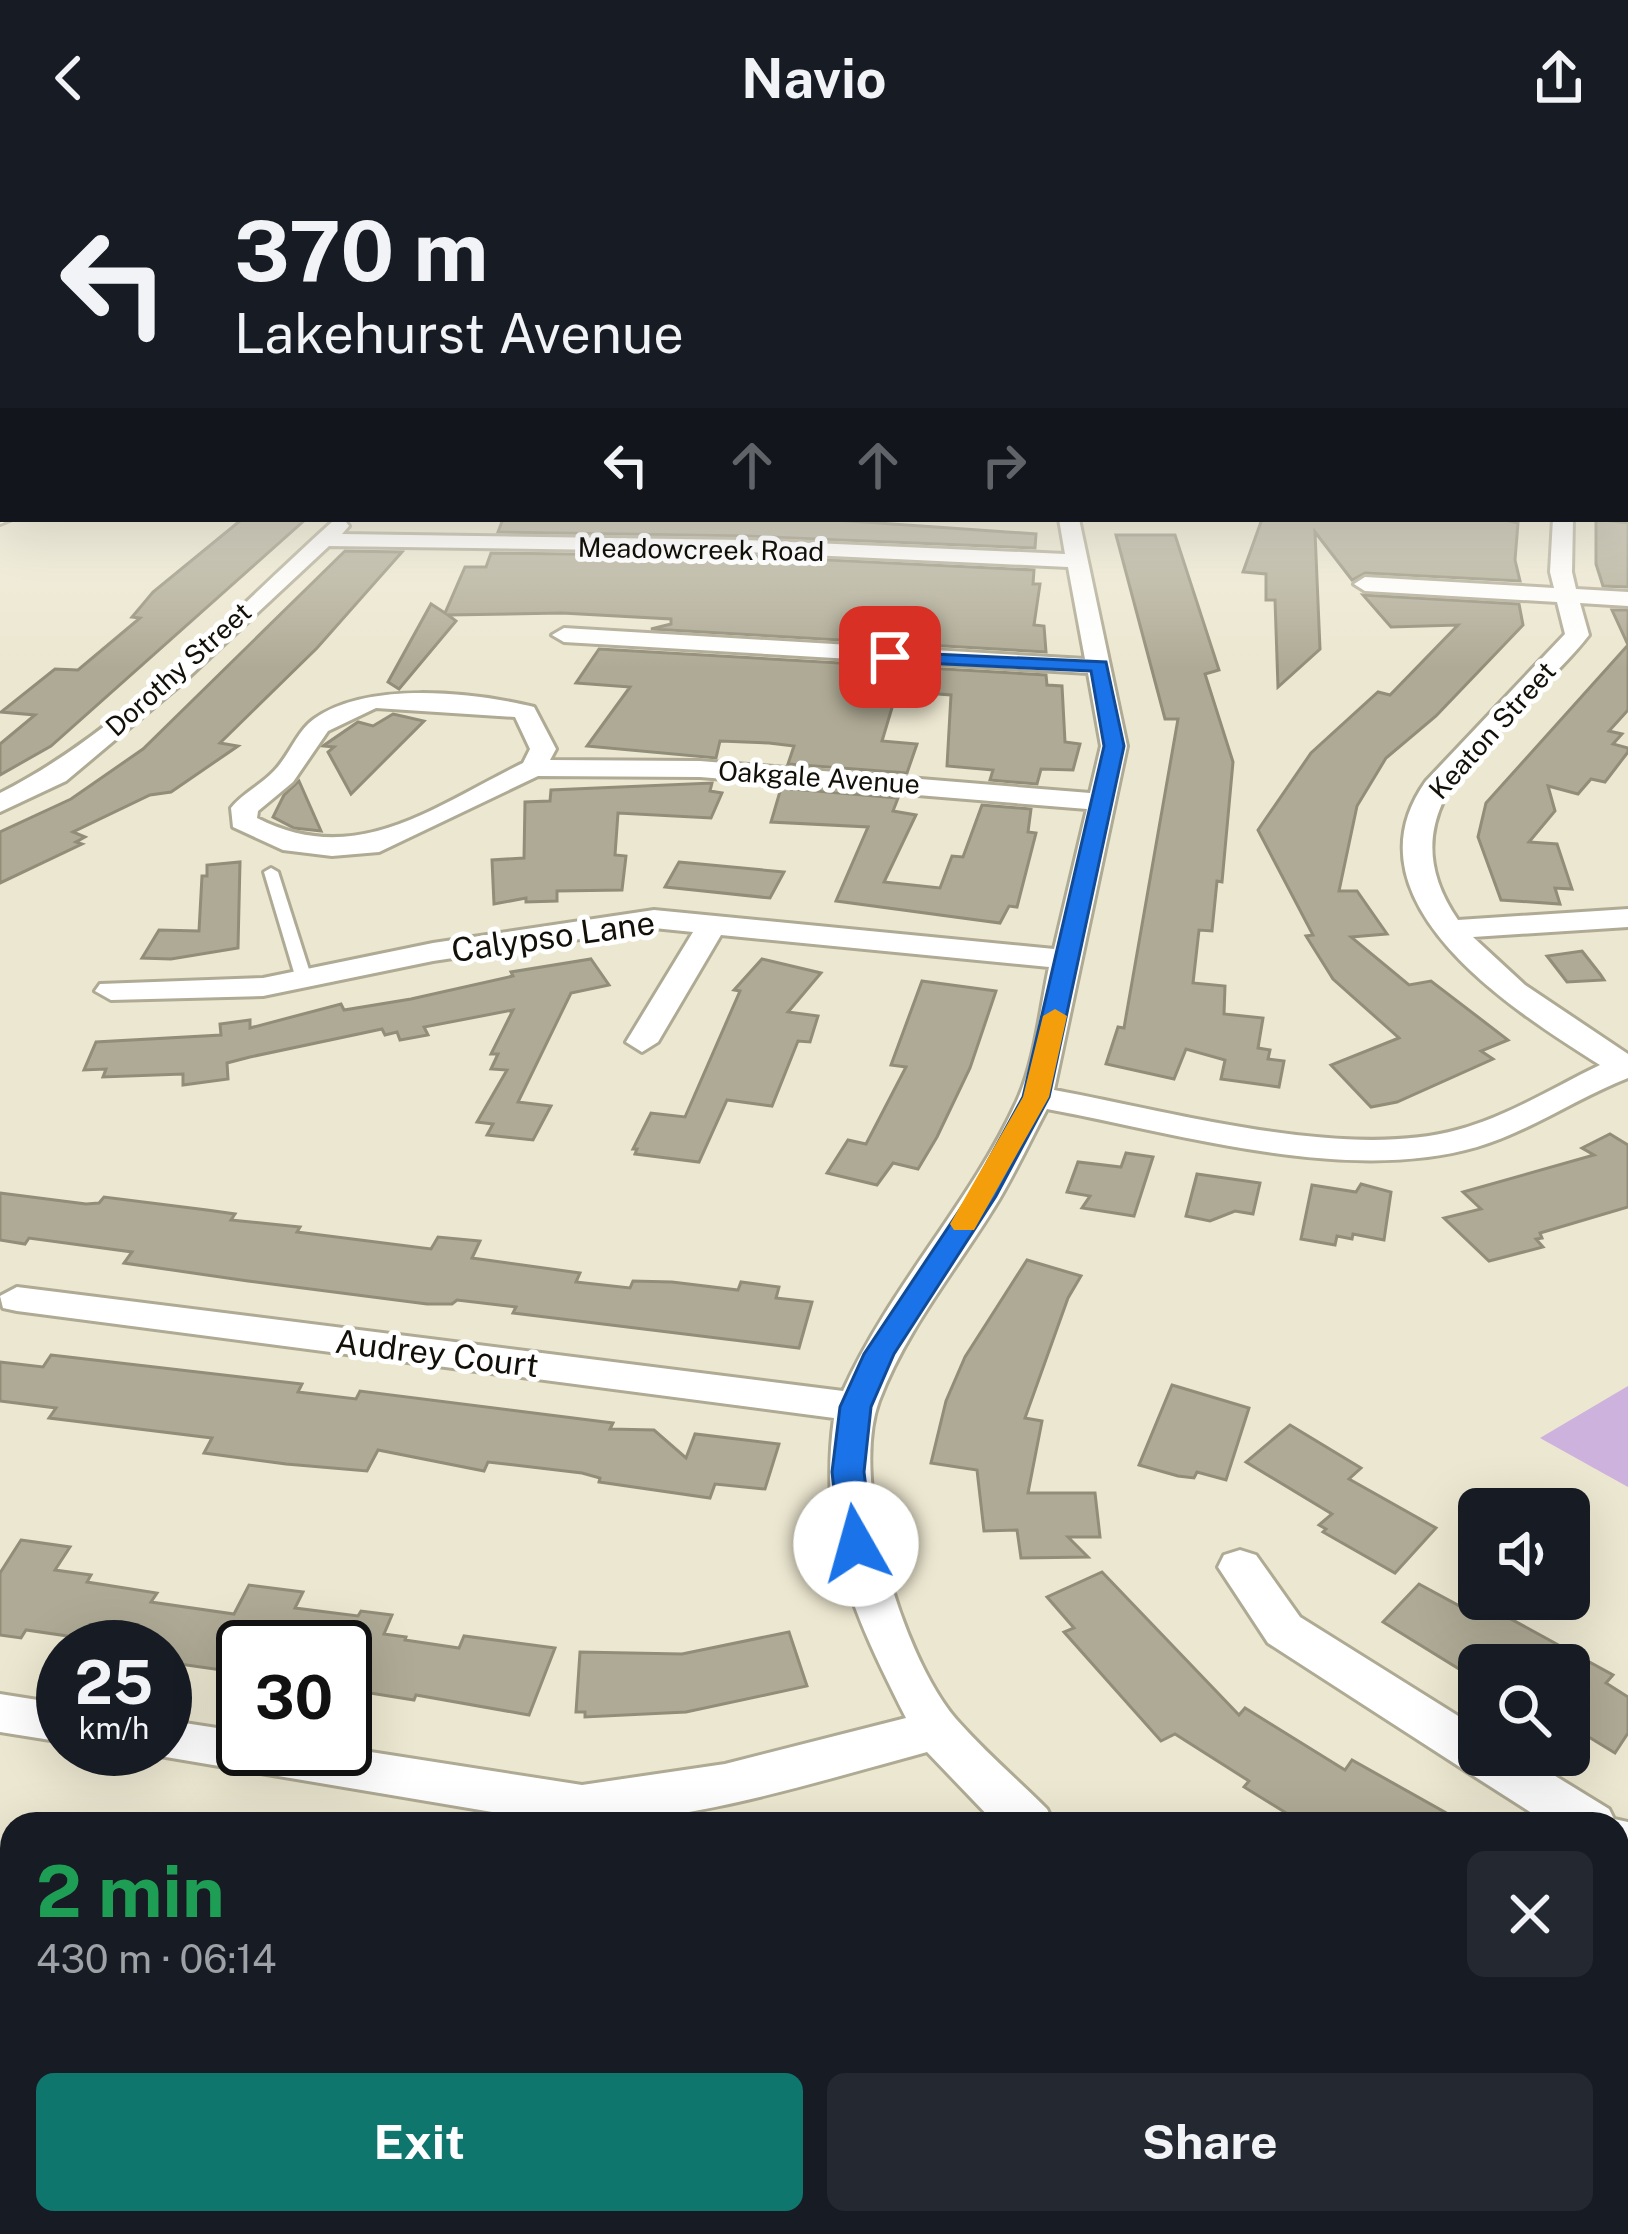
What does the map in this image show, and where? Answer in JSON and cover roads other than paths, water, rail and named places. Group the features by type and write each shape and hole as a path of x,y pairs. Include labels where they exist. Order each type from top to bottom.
{"street":[{"name":"Dorothy Street","path":"0,804 57,775 170,681 343,522"},
{"path":"1017,1812 935,1730 885,1632 856,1544 848,1472 856,1407 879,1354 983,1196 1036,1097 1068,960 1114,746 1070,522"},
{"name":"Keaton Street","path":"1563,522 1561,572 1577,635 1505,707 1429,796 1414,831 1423,885 1449,930 1497,980 1627,1067"},
{"name":"Meadowcreek Road","path":"324,540 746,547 1078,561"},
{"path":"1365,584 1628,599"},
{"path":"565,634 982,663 1099,666"},
{"path":"376,700 496,706 525,712 543,749 533,768 380,844 332,848 283,842 243,821 245,808 284,776 319,726 376,700"},
{"name":"Oakgale Avenue","path":"533,768 700,769 1104,802"},
{"path":"1449,930 1628,918"},
{"name":"Calypso Lane","path":"111,991 263,987 654,919 1068,960"},
{"path":"642,1042 714,922"},
{"path":"1036,1097 1306,1144 1414,1147 1463,1140 1627,1067"},
{"name":"Audrey Court","path":"17,1299 856,1407"},
{"path":"1240,1567 1284,1630 1458,1742"},
{"path":"0,1713 36,1719"},
{"path":"594,1812 725,1785 935,1730"},
{"path":"192,1745 562,1812"},
{"path":"1513,1776 1572,1812"}],"lane":[{"path":"271,872 304,979"}]}
